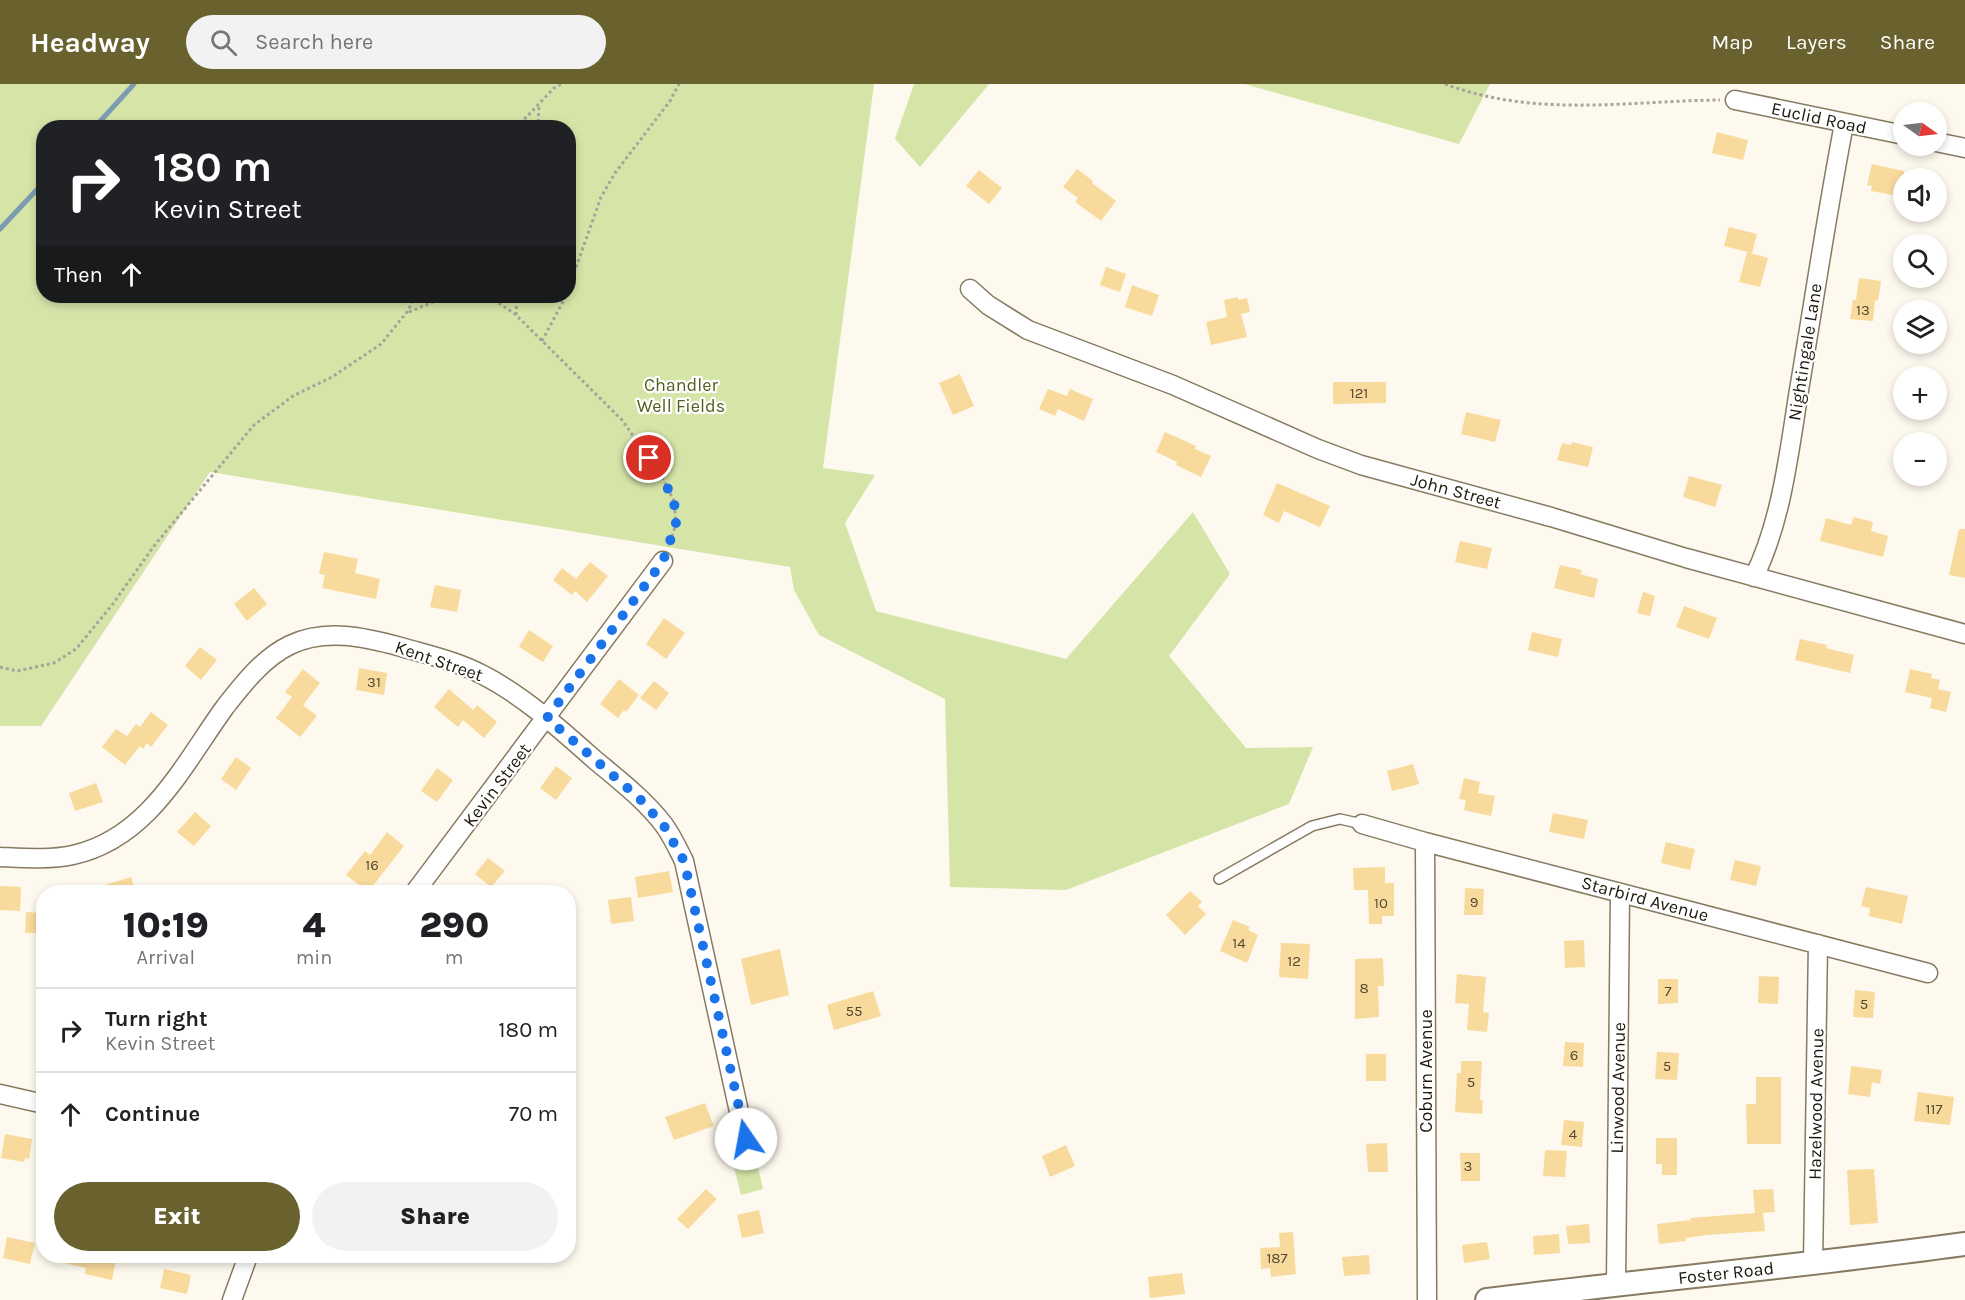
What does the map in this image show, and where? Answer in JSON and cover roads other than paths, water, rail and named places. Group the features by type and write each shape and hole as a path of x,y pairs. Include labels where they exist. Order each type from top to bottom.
{"street":[{"name":"Euclid Road","path":"1735,100 1893,133"},
{"name":"Nightingale Lane","path":"1754,577 1782,488 1844,124"},
{"path":"1947,144 1965,148"},
{"name":"John Street","path":"970,289 988,304 1028,330 1173,385 1318,449 1361,465 1551,517 1754,577 1965,634"},
{"name":"Kevin Street","path":"420,885 663,561"},
{"name":"Kent Street","path":"0,857 72,855 104,843 129,830 159,800 233,697 260,665 289,645 315,636 341,634 387,643 457,664 482,674 547,718 639,798 664,826 684,861 746,1139"},
{"name":"Starbird Avenue","path":"1362,824 1928,973"},
{"name":"Coburn Avenue","path":"1425,842 1427,1300"},
{"name":"Linwood Avenue","path":"1616,1284 1620,893"},
{"name":"Hazelwood Avenue","path":"1813,1264 1818,944"},
{"path":"0,1094 36,1102"},
{"name":"Foster Road","path":"1487,1300 1813,1264 1965,1244"},
{"path":"232,1300 245,1263"}],"lane":[{"path":"1219,879 1312,826 1340,819 1362,824"}],"waterway":[{"path":"101,120 134,84"},
{"path":"0,229 36,191"}],"park label":[{"name":"Chandler Well Fields","path":"681,395"}]}
